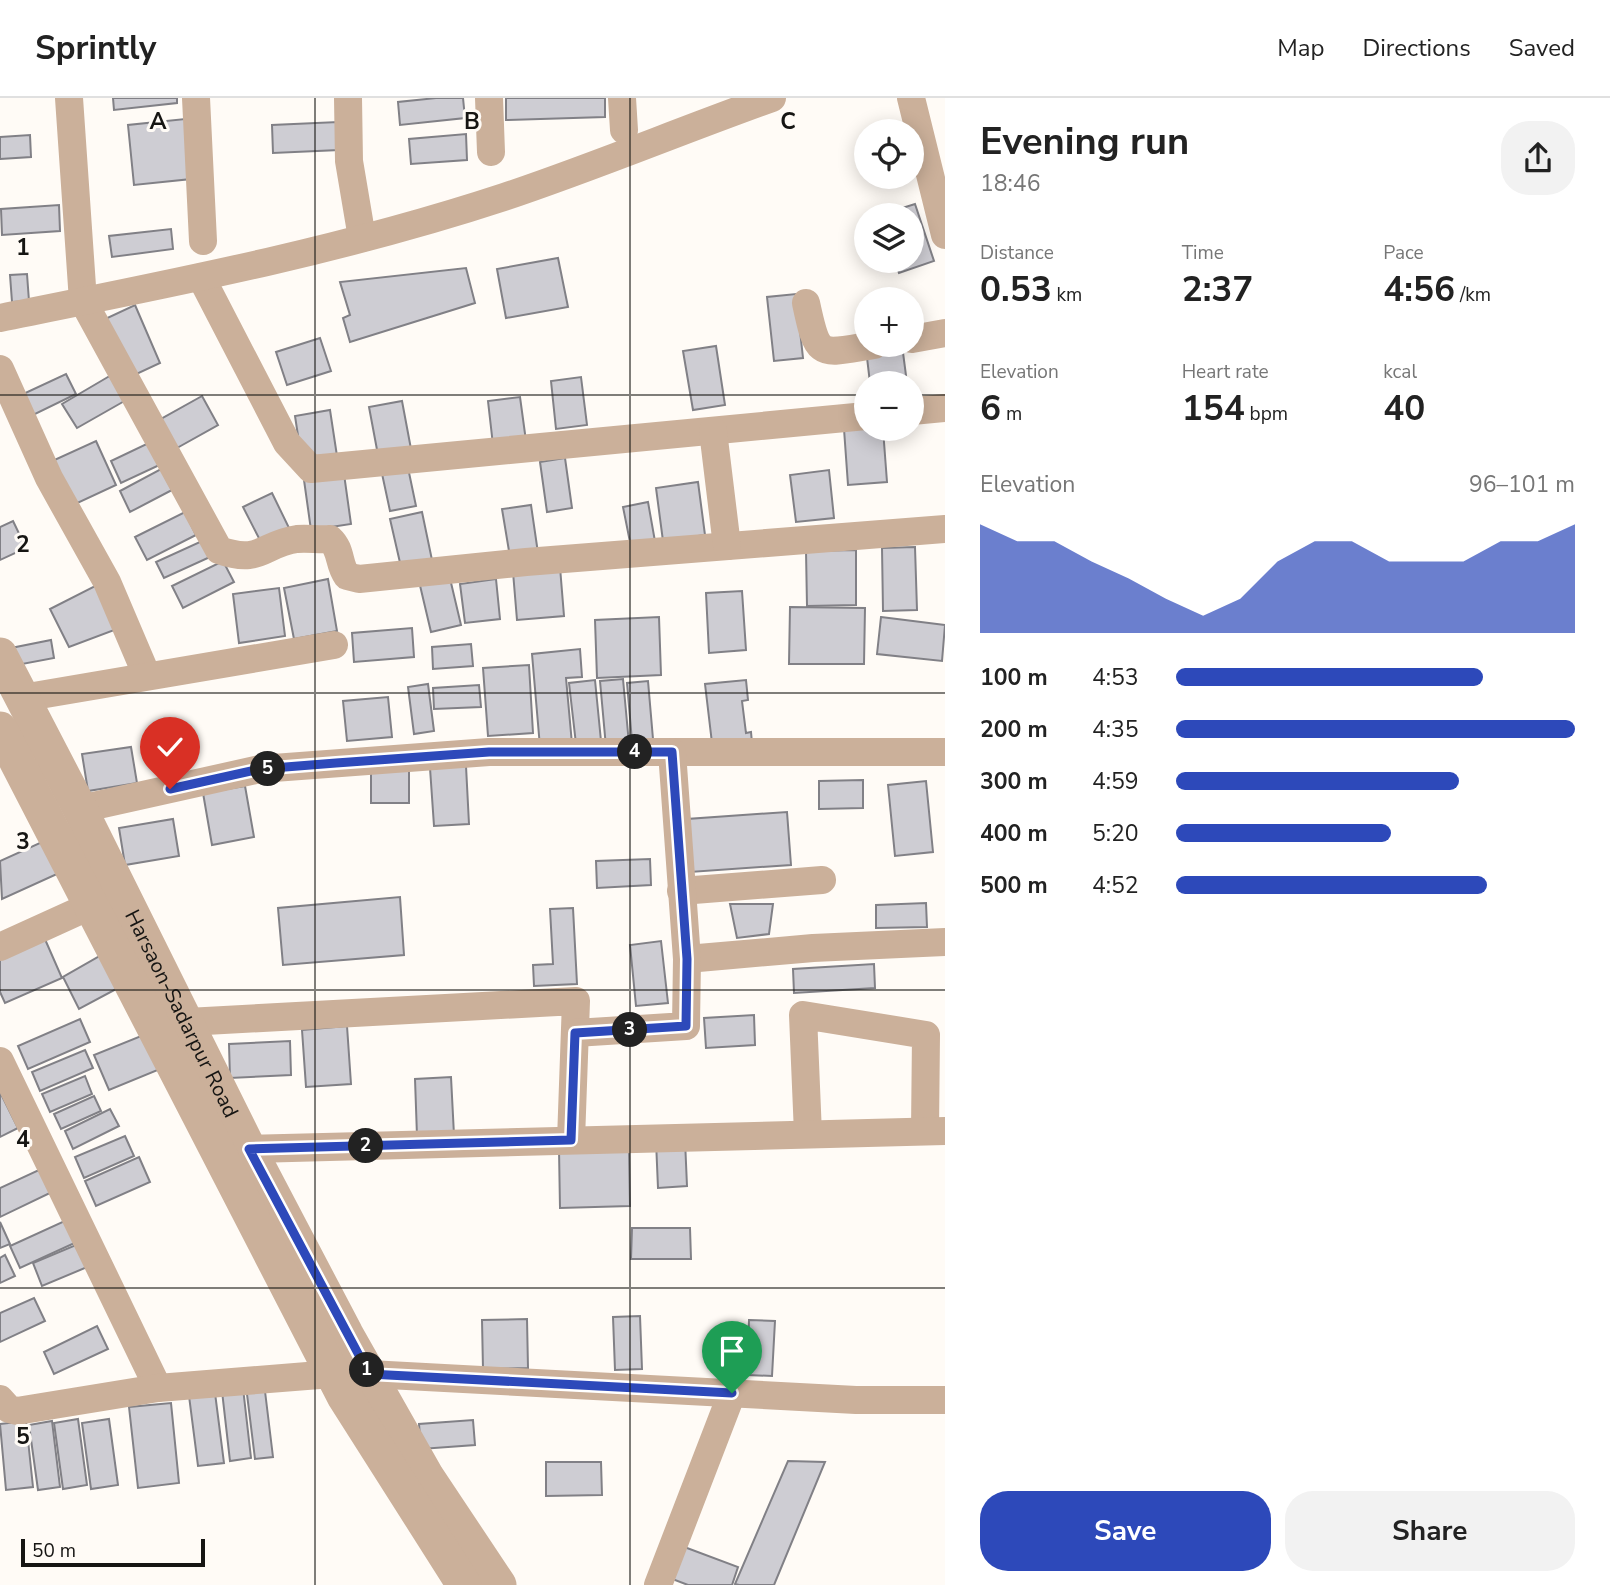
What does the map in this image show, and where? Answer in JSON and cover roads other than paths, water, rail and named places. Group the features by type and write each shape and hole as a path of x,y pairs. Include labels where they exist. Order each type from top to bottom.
{"street":[{"path":"69,98 83,301 219,550 238,558 269,551 296,539 330,539 338,546 343,571 347,576 359,579 945,529"},
{"path":"195,98 203,241"},
{"path":"348,98 349,161 362,238"},
{"path":"489,98 491,152"},
{"path":"622,98 624,130"},
{"path":"911,98 945,234"},
{"path":"0,318 201,277 362,238 504,197 768,99"},
{"path":"201,277 287,443 311,469 854,417"},
{"path":"806,303 814,340 821,349 829,352 854,348"},
{"path":"924,337 945,333"},
{"path":"0,369 49,478 107,582 147,676"},
{"path":"924,410 945,408"},
{"path":"713,430 727,546"},
{"path":"22,698 334,645"},
{"name":"Harsaon-Sadarpur Road","path":"0,655 80,809 249,1149 369,1374 427,1477 499,1585"},
{"name":"Harsaon-Sadarpur Road","path":"0,729 332,1374 464,1585"},
{"path":"80,809 260,769 489,752 945,752"},
{"path":"575,1033 686,1026 687,959 672,752"},
{"path":"681,891 822,880"},
{"path":"0,947 90,906"},
{"path":"687,959 813,948 945,943"},
{"path":"187,1022 576,1001 571,1140"},
{"path":"249,1149 808,1134 935,1130 926,1035 803,1015 808,1134"},
{"path":"0,1061 159,1388"},
{"path":"0,1399 9,1409 17,1411 159,1388 332,1374"},
{"path":"369,1374 856,1400 945,1400"},
{"path":"658,1585 732,1393"}]}
